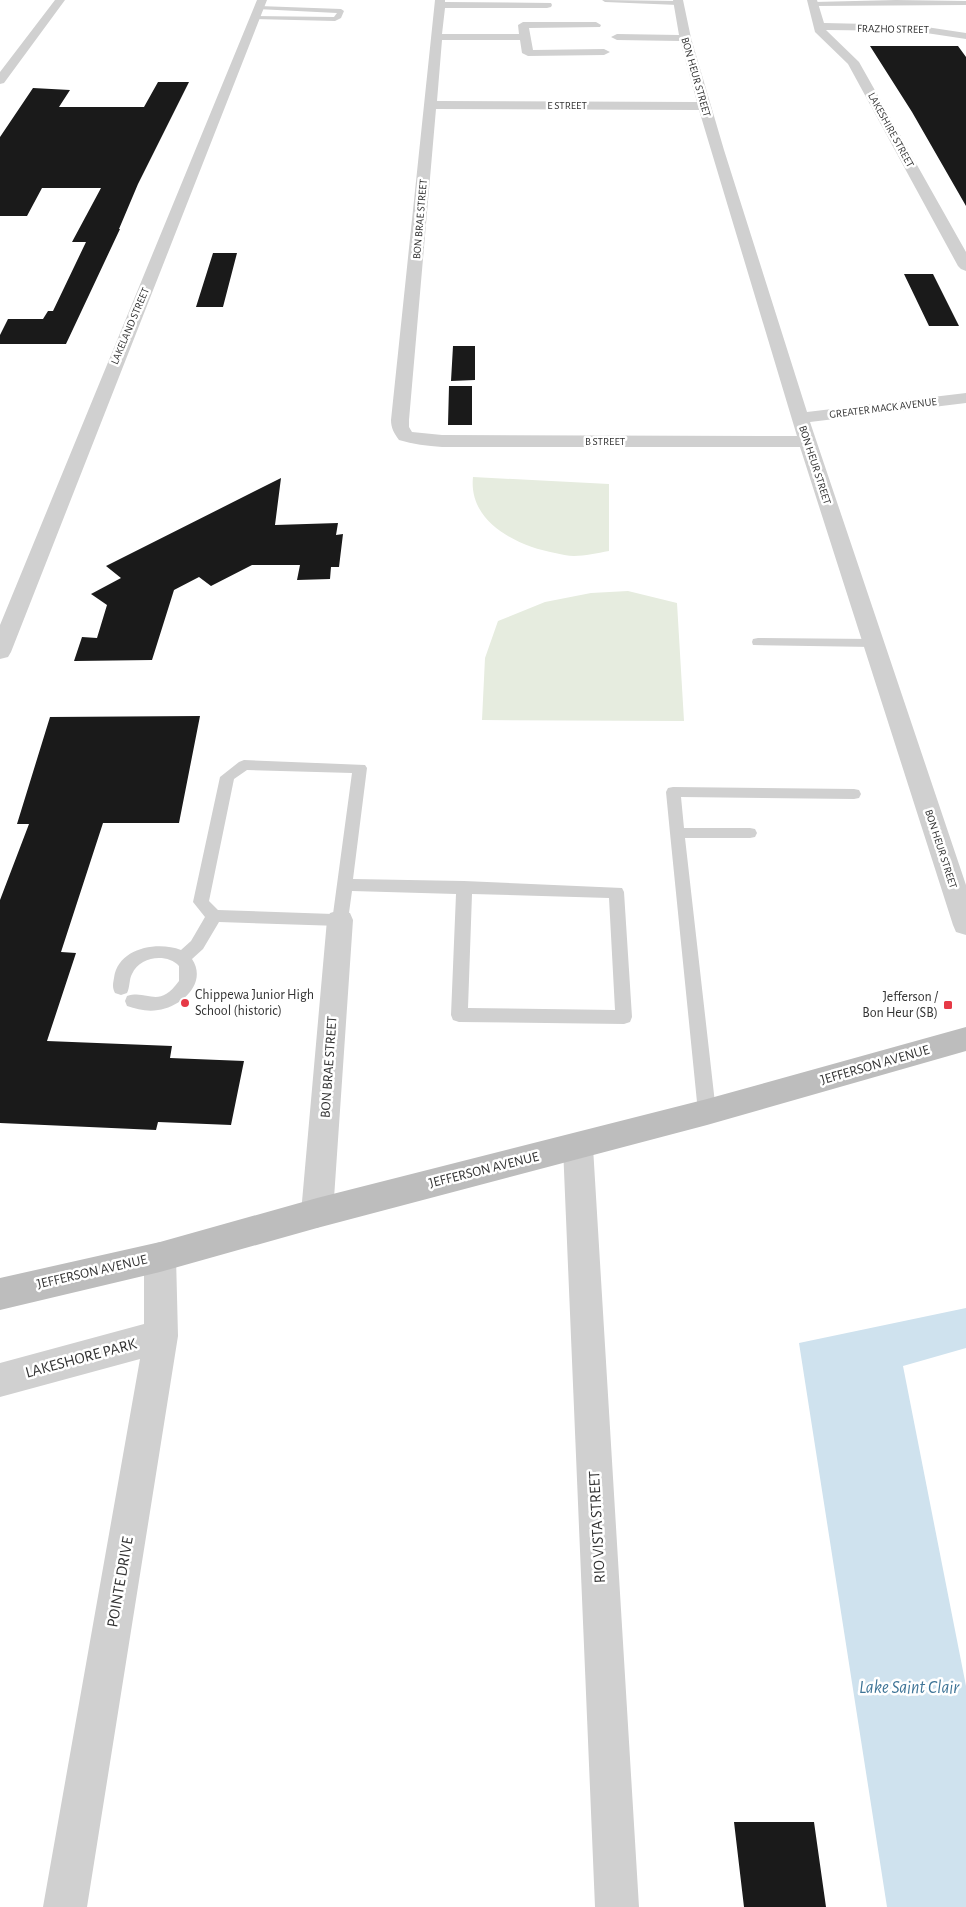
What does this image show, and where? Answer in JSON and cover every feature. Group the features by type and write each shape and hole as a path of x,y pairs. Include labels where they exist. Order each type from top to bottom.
{"main road":[{"name":"JEFFERSON AVENUE","path":"0,1294 160,1257 317,1213 706,1112 966,1040"}],"street":[{"path":"0,80 60,0"},
{"name":"BON HEUR STREET","path":"678,1 685,38 704,106 761,298 806,442 966,925"},
{"name":"LAKESHIRE STREET","path":"813,2 821,32 853,62 966,266"},
{"path":"439,3 547,5"},
{"name":"BON BRAE STREET","path":"405,436 400,427 400,420 431,105 439,3"},
{"name":"LAKELAND STREET","path":"0,652 258,9"},
{"path":"596,25 524,25 528,53 604,52"},
{"name":"FRAZHO STREET","path":"820,26 926,28 966,36"},
{"path":"437,37 526,37"},
{"path":"617,37 685,38"},
{"name":"E STREET","path":"431,105 704,106"},
{"name":"GREATER MACK AVENUE","path":"800,418 966,398"},
{"name":"B STREET","path":"405,436 423,440 442,441 806,442"},
{"name":"BON BRAE STREET","path":"317,1213 340,920"},
{"name":"RIO VISTA STREET","path":"578,1146 617,1907"},
{"name":"POINTE DRIVE","path":"65,1907 161,1336 160,1257"},
{"name":"LAKESHORE PARK","path":"0,1380 161,1336"}],"lane":[{"path":"605,0 678,1"},
{"path":"963,0 966,3"},
{"path":"813,2 900,1 966,3"},
{"path":"258,9 341,11 339,17 335,19 258,9"},
{"path":"758,642 873,643"},
{"path":"244,765 360,768 340,920 214,916 201,902 227,777 244,765"},
{"path":"706,1112 673,792 854,794"},
{"path":"677,833 750,833"},
{"path":"345,885 464,887 616,892 624,1017 459,1015 464,887"},
{"path":"182,958 197,945 214,916"},
{"path":"122,988 121,979 124,970 130,962 140,956 163,951 173,953 182,958 187,965 189,973 188,981 183,990 175,997 154,1005 133,1001"}],"shaded area":[{"path":"473,477 609,484 609,551 582,556 569,556 540,550 511,538 487,519 478,507 474,493"},
{"path":"628,591 677,603 684,721 482,720 485,658 498,621 545,602 591,593"}],"water":[{"name":"Lake Saint Clair","path":"966,1308 966,1348 903,1366 966,1686 966,1907 887,1907 799,1343"}],"building":[{"path":"870,46 958,46 966,57 966,206 912,112"},
{"path":"158,82 189,82 138,184 120,229 66,344 0,344 0,335 8,319 43,319 48,311 53,311 86,242 72,242 101,188 42,188 27,216 0,216 0,137 33,88 70,90 59,107 144,107"},
{"path":"213,253 237,253 223,307 196,307"},
{"path":"904,274 933,274 959,326 929,326"},
{"path":"453,346 475,346 475,380 451,381"},
{"path":"449,386 472,386 472,425 448,425"},
{"path":"281,478 275,525 338,523 336,535 343,534 339,567 331,567 330,579 297,580 300,565 252,565 211,586 199,577 174,590 152,660 74,661 82,637 97,638 107,605 91,594 121,578 106,566"},
{"path":"200,716 179,823 103,823 61,952 76,953 47,1041 172,1046 170,1058 244,1061 231,1125 158,1122 156,1130 0,1123 0,900 29,824 17,824 50,717"},
{"path":"734,1822 814,1822 826,1907 744,1907"}],"place":[{"name":"Chippewa Junior High School (historic)","path":"185,1003"},
{"name":"Jefferson / Bon Heur (SB)","path":"948,1005"}]}
